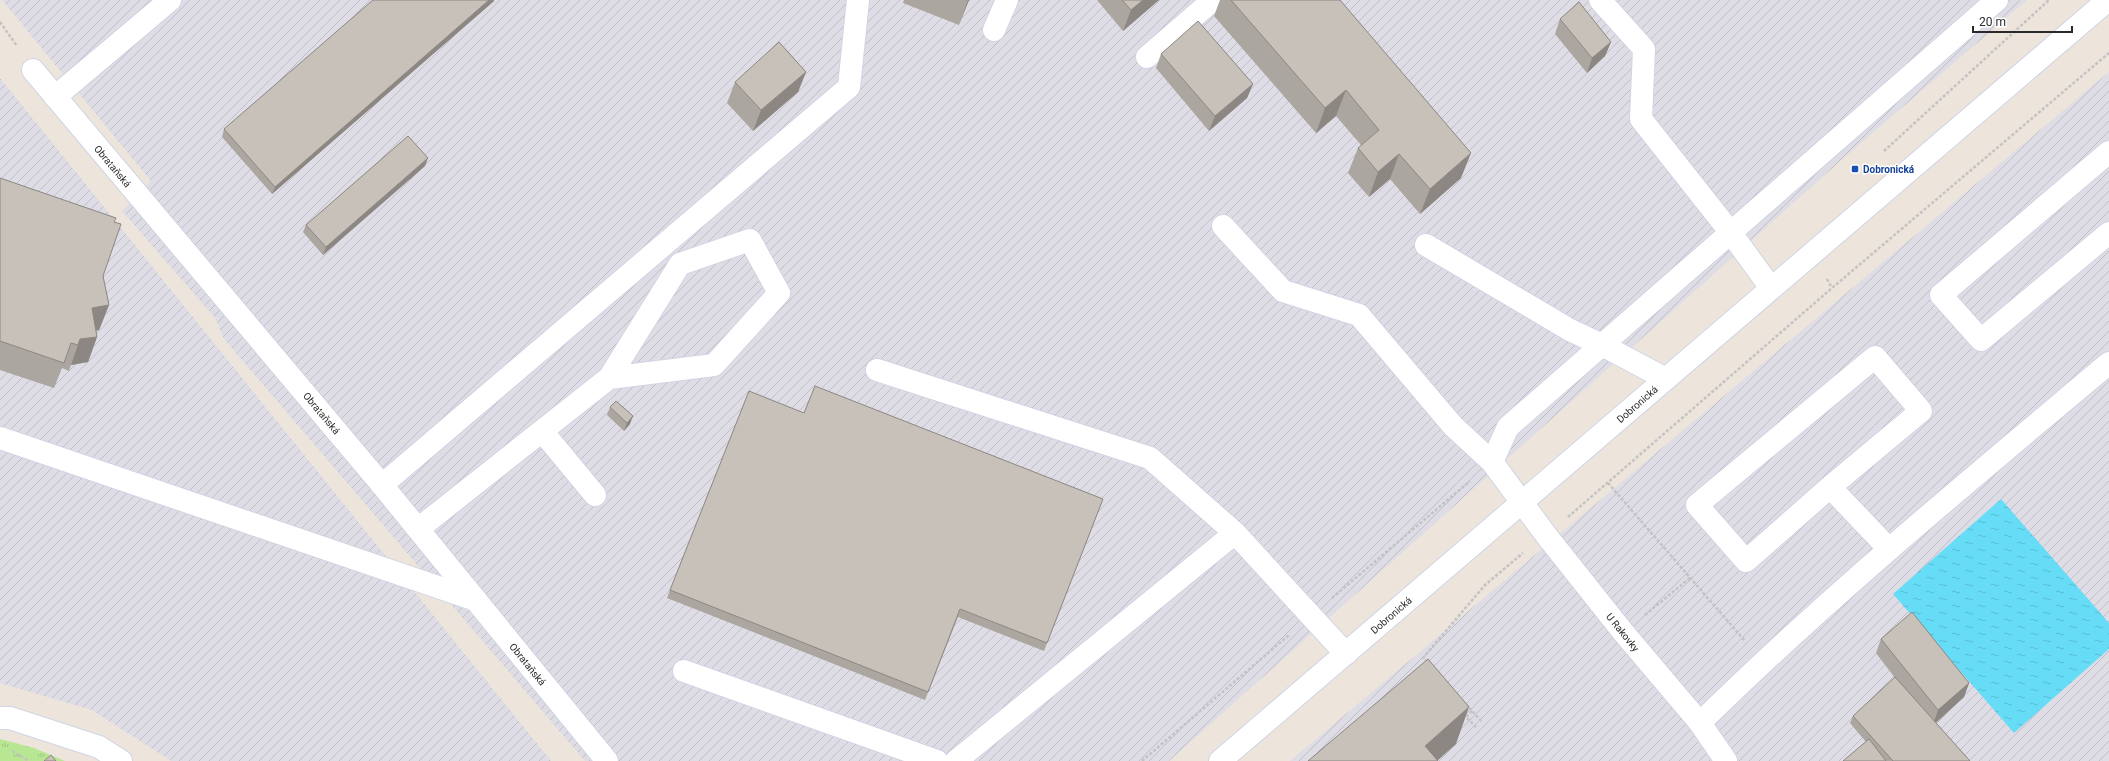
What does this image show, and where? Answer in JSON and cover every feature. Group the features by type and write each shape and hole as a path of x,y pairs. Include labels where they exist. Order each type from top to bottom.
{"street":[{"path":"55,97 170,0"},
{"path":"382,485 849,87 858,0"},
{"path":"994,30 1007,0"},
{"path":"1147,57 1213,0"},
{"path":"1600,0 1644,49 1641,119 1731,233 1771,288"},
{"path":"1492,462 1508,427 1996,0"},
{"name":"Dobronická","path":"1220,761 2108,0"},
{"name":"Obrataňská","path":"33,70 382,485 606,761"},
{"path":"2109,152 1941,295 1981,340 2109,233"},
{"name":"U Rakovky","path":"1223,226 1283,291 1359,315 1453,426 1492,462 1546,535 1623,632 1700,723 1726,761"},
{"path":"418,529 609,378 680,264 750,240 779,292 714,365 609,378"},
{"path":"1426,245 1570,330 1666,379"},
{"path":"1875,357 1921,411 1830,487 1746,561 1697,505 1875,357"},
{"path":"1700,723 1762,661 1889,549 2109,363"},
{"path":"877,370 1150,458 1235,534 1346,654"},
{"path":"542,431 595,495"},
{"path":"0,438 476,600"},
{"path":"1830,487 1889,549"},
{"path":"956,761 1235,534"},
{"path":"684,671 937,761"},
{"path":"0,718 10,718 99,747 122,761"}],"path":[{"path":"1429,664 1423,658 1485,585 1608,483 1832,288 2109,53"},
{"path":"1608,483 1762,661"},
{"path":"1623,632 1690,577"},
{"path":"1462,699 1482,722"},
{"path":"1472,711 1466,717 1476,727"},
{"path":"6,747 29,761"}],"shaded area":[{"path":"2,0 2027,0 1847,155 1169,761 585,761 224,339 215,318 122,211 151,181"},
{"path":"2109,72 2109,761 1290,761"},
{"path":"0,78 551,761 171,761 92,710 0,683"}],"green space":[{"path":"0,739 34,748 65,761 0,761"}],"water":[{"path":"2001,499 2109,623 2109,649 2014,733 1893,594"}],"building":[{"path":"373,0 489,0 275,187 224,129"},
{"path":"1122,0 1143,0 1131,10"},
{"path":"1231,0 1340,0 1471,153 1430,189 1399,154 1378,172 1358,148 1379,130 1346,90 1325,108"},
{"path":"1579,2 1611,42 1592,58 1560,19"},
{"path":"1198,21 1253,84 1215,116 1161,54"},
{"path":"779,42 806,72 761,110 735,82"},
{"path":"408,136 428,158 326,247 306,225"},
{"path":"0,178 116,218 114,222 121,224 103,276 109,305 92,308 97,337 80,339 78,345 71,343 64,363 0,341"},
{"path":"815,386 1103,499 1047,643 960,609 928,692 670,590 749,391 804,413"},
{"path":"616,401 633,416 627,423 610,407"},
{"path":"1912,612 1969,683 1938,710 1881,639"},
{"path":"1428,659 1469,707 1425,746 1438,761 1308,761"},
{"path":"1895,677 1970,761 1893,761 1853,716"},
{"path":"1869,739 1886,761 1843,761"},
{"path":"51,755 56,761 44,761"}],"place":[{"name":"Dobronická","path":"1855,169"}]}
